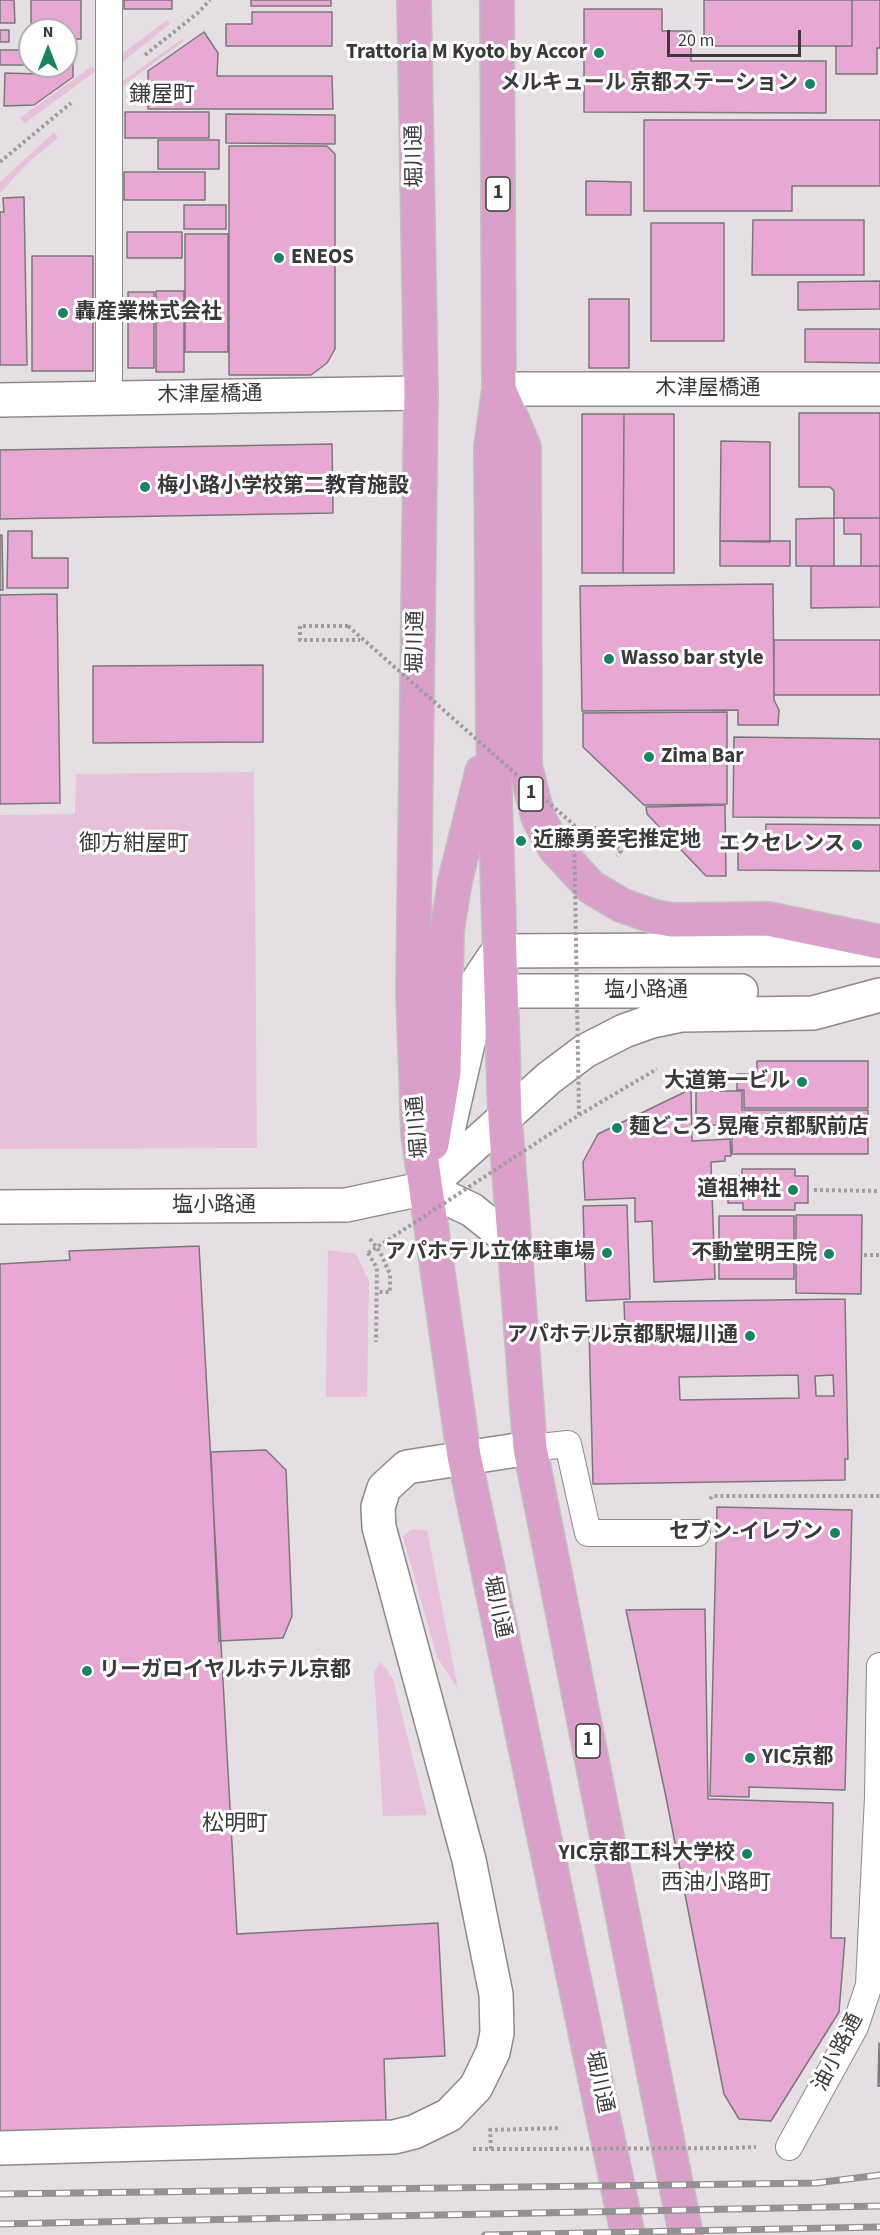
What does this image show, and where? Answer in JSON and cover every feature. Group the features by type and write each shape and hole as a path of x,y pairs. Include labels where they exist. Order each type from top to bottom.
{"highway":[{"name":"堀川通","path":"414,0 421,393 413,991 418,1134 464,1456 628,2235"},
{"name":"1","path":"426,1188 444,1072 472,991 498,951 493,732 491,447 499,388 497,0"},
{"name":"1","path":"499,388 524,447 525,766 538,817 555,848 591,887 621,905 655,916 672,920 768,919 880,942"},
{"name":"1","path":"493,732 455,881 447,930 472,991 505,1119 530,1448 686,2235"}],"street":[{"name":"木津屋橋通","path":"499,388 880,388"},
{"name":"木津屋橋通","path":"0,400 421,393"},
{"name":"塩小路通","path":"498,951 880,949"},
{"name":"塩小路通","path":"413,991 880,993"},
{"path":"513,1243 472,1210 426,1188 549,1078 585,1051 624,1031 652,1021 681,1015 733,1012 813,1013 880,993"},
{"name":"塩小路通","path":"0,1207 346,1205 426,1188"},
{"path":"0,2148 394,2137 414,2132 449,2115 476,2087 493,2052 497,2033 496,1994 469,1860 377,1517 384,1488 407,1467 464,1456 530,1448"}],"lane":[{"path":"109,0 109,398"},
{"path":"530,1448 568,1444 588,1533 697,1533"},
{"name":"油小路通","path":"789,2147 855,2026 869,1985 878,1797 880,1666"}],"path":[{"path":"360,640 300,640 300,626 348,626 574,825 579,1115"},
{"path":"589,822 621,851"},
{"path":"376,1342 377,1268 368,1253 579,1115 657,1069"},
{"path":"814,1190 880,1191"},
{"path":"369,1239 380,1252 390,1274 390,1292 377,1292"},
{"path":"864,1255 880,1255"},
{"path":"697,1533 712,1496 880,1496"},
{"path":"491,2149 490,2130 561,2128"},
{"path":"544,2149 753,2147"}],"shaded area":[{"path":"167,20 170,24 110,72 111,62"},
{"path":"182,39 184,41 120,88 120,83"},
{"path":"92,66 96,71 25,123 20,118 78,78"},
{"path":"54,132 58,138 28,163 0,193 0,182"},
{"path":"254,772 257,1148 0,1149 0,815 75,814 76,774"},
{"path":"328,1250 356,1254 369,1281 367,1397 326,1397"},
{"path":"412,1529 427,1530 458,1689 437,1657 403,1537"},
{"path":"381,1662 393,1679 427,1815 383,1816 374,1671"}],"building":[{"path":"0,0 14,0 15,23 0,23"},
{"path":"31,0 81,0 81,39 78,39 78,18 31,18"},
{"path":"124,0 172,0 172,9 124,9"},
{"path":"251,0 331,0 331,6 251,6"},
{"path":"704,0 852,0 852,46 704,46"},
{"path":"852,0 880,0 880,48 877,48 877,74 836,74 836,46 852,46"},
{"path":"584,9 662,9 662,31 691,31 691,61 826,61 826,113 584,112"},
{"path":"252,12 332,12 332,46 226,46 226,24 252,24"},
{"path":"0,30 9,30 9,42 0,42"},
{"path":"204,32 218,53 217,76 332,76 333,109 148,109 148,71"},
{"path":"0,50 18,50 18,65 0,65"},
{"path":"5,73 18,73 18,78 72,78 34,105 4,106"},
{"path":"125,112 209,112 209,138 125,138"},
{"path":"226,114 335,115 335,144 226,143"},
{"path":"644,120 880,120 880,186 792,186 792,211 644,211"},
{"path":"158,140 219,140 219,169 158,169"},
{"path":"229,146 327,146 335,154 335,349 327,363 311,375 229,375"},
{"path":"124,172 205,172 205,200 124,200"},
{"path":"586,181 631,182 631,215 586,215"},
{"path":"24,197 27,365 0,365 0,212 4,212 3,198"},
{"path":"184,205 226,205 226,229 184,229"},
{"path":"753,220 864,220 864,275 752,275"},
{"path":"651,223 724,223 724,341 651,341"},
{"path":"127,232 182,232 182,258 127,258"},
{"path":"185,234 228,234 228,352 185,352"},
{"name":"轟産業株式会社","path":"32,256 93,256 93,371 32,371"},
{"path":"880,281 880,309 798,310 798,282"},
{"path":"156,291 184,291 184,372 156,372"},
{"path":"128,292 154,292 154,368 128,368"},
{"path":"589,299 629,299 629,368 589,368"},
{"path":"805,329 880,329 880,363 805,362"},
{"path":"799,413 880,413 880,518 834,518 834,491 830,487 799,487"},
{"path":"582,414 624,414 623,573 582,573"},
{"path":"624,414 674,414 674,573 623,573"},
{"path":"721,441 770,442 770,542 720,541"},
{"path":"332,444 333,513 0,519 0,450"},
{"path":"834,518 834,566 796,566 796,519"},
{"path":"844,518 880,518 880,566 861,566 861,534 844,534"},
{"path":"8,531 32,531 32,558 68,558 68,588 7,588"},
{"path":"0,535 2,535 3,590 0,590"},
{"path":"720,541 790,541 790,566 720,566"},
{"path":"811,566 880,566 880,607 811,608"},
{"path":"773,584 774,700 779,710 778,725 738,725 738,710 582,711 580,586"},
{"path":"57,594 60,803 0,804 0,595"},
{"path":"774,640 880,640 880,695 774,695"},
{"path":"263,665 263,742 93,743 93,666"},
{"path":"727,712 727,804 644,805 583,747 583,713"},
{"path":"734,737 880,739 880,818 733,817"},
{"path":"725,805 726,876 706,876 647,814 646,807"},
{"path":"766,824 880,825 880,871 738,870 738,842 765,842"},
{"name":"大道第一ビル","path":"757,1061 868,1061 868,1108 744,1108 744,1090 737,1090 737,1074 757,1074"},
{"path":"691,1089 692,1141 730,1139 731,1156 725,1156 725,1161 711,1162 715,1279 654,1282 652,1221 635,1222 635,1198 585,1200 583,1162 598,1134"},
{"path":"696,1091 742,1091 742,1110 868,1110 868,1154 732,1154 732,1125 696,1125"},
{"name":"道祖神社","path":"742,1169 795,1169 795,1176 808,1176 808,1203 795,1203 795,1210 743,1210 743,1203 728,1203 728,1176 742,1176"},
{"name":"アパホテル立体駐車場","path":"627,1205 630,1299 586,1301 583,1206"},
{"path":"796,1215 862,1215 861,1294 796,1293"},
{"path":"719,1216 794,1216 794,1279 719,1279"},
{"path":"199,1246 237,1934 438,1923 445,2056 384,2059 386,2122 0,2132 0,1264 70,1260 69,1251"},
{"path":"845,1299 848,1459 845,1459 845,1480 593,1484 589,1329 625,1328 624,1302","holes":["798,1375 799,1398 680,1400 679,1377","833,1375 834,1396 816,1396 815,1376"]},
{"path":"266,1450 286,1470 292,1616 283,1638 219,1641 211,1452"},
{"path":"717,1507 852,1510 845,1790 749,1787 749,1797 710,1796"},
{"path":"705,1609 708,1799 833,1803 831,1938 845,1938 839,2012 771,2121 739,2119 724,2094 666,1797 626,1610"},
{"path":"879,2043 880,2086 878,2086"}],"railway":[{"path":"0,2194 816,2183 880,2175"},
{"path":"0,2224 880,2206"},
{"path":"485,2235 880,2227"}],"place":[{"name":"Trattoria M Kyoto by Accor","path":"599,53"},
{"name":"メルキュール 京都ステーション","path":"810,84"},
{"name":"ENEOS","path":"279,258"},
{"name":"轟産業株式会社","path":"63,313"},
{"name":"梅小路小学校第二教育施設","path":"145,487"},
{"name":"Wasso bar style","path":"609,659"},
{"name":"Zima Bar","path":"649,757"},
{"name":"近藤勇妾宅推定地","path":"521,841"},
{"name":"エクセレンス","path":"857,845"},
{"name":"大道第一ビル","path":"802,1082"},
{"name":"麺どころ 晃庵 京都駅前店","path":"617,1128"},
{"name":"道祖神社","path":"793,1190"},
{"name":"アパホテル立体駐車場","path":"607,1253"},
{"name":"不動堂明王院","path":"829,1254"},
{"name":"アパホテル京都駅堀川通","path":"750,1336"},
{"name":"セブン-イレブン","path":"835,1533"},
{"name":"リーガロイヤルホテル京都","path":"87,1671"},
{"name":"YIC京都","path":"750,1758"},
{"name":"YIC京都工科大学校","path":"747,1854"}],"district":[{"name":"鎌屋町","path":"162,96"},
{"name":"御方紺屋町","path":"134,845"},
{"name":"松明町","path":"235,1825"},
{"name":"西油小路町","path":"716,1884"}]}
